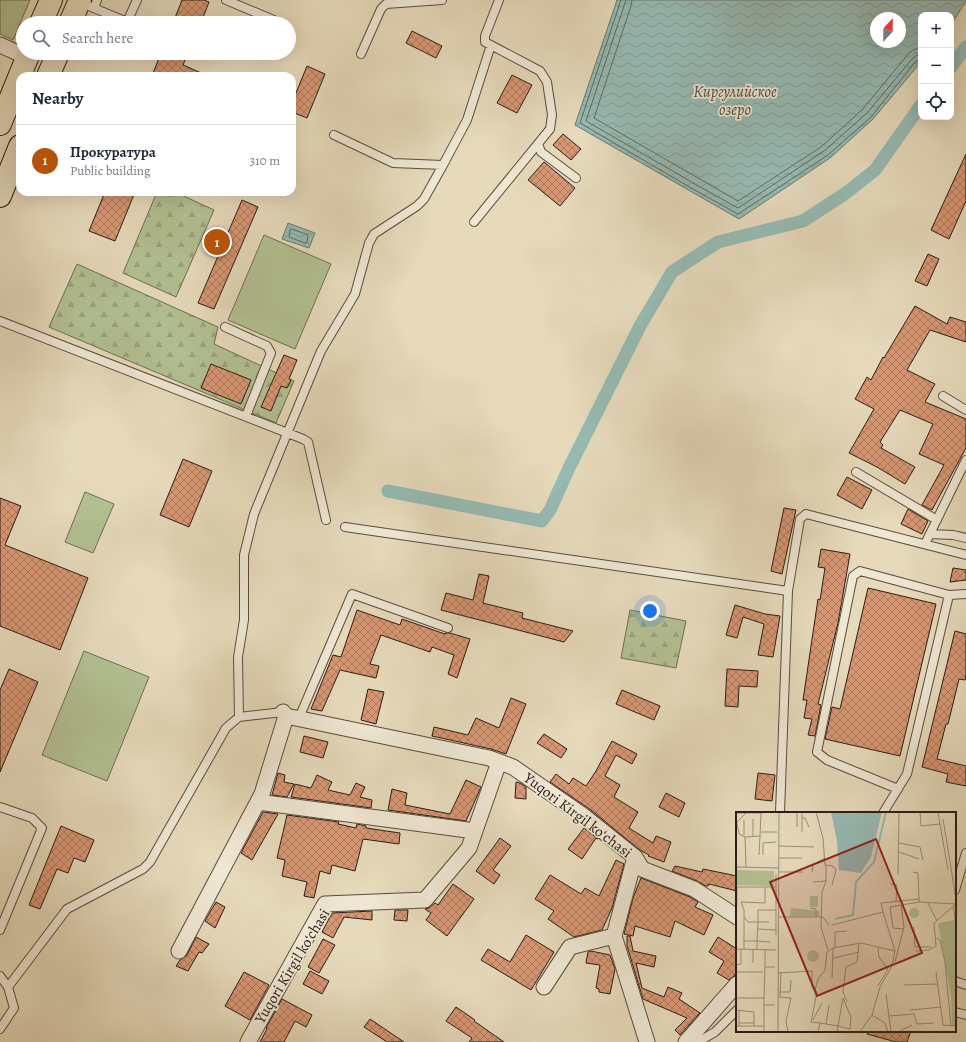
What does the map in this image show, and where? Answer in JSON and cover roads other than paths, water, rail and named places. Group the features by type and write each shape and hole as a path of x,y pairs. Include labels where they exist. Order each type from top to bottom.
{"main road":[{"path":"44,16 51,0"},
{"path":"76,16 87,2"},
{"path":"21,72 26,60"},
{"path":"0,124 16,85"},
{"path":"0,196 16,156"}],"street":[{"path":"0,45 16,51"},
{"path":"179,950 262,794 289,715"},
{"name":"Yuqori Kirgil koʻchasi","path":"289,715 489,758 513,767 585,817 635,857 642,869 694,889 736,916"},
{"name":"Yuqori Kirgil koʻchasi","path":"248,1042 325,904 425,900 469,848 499,762"},
{"path":"258,802 475,831"},
{"path":"635,857 614,936 647,1042"},
{"path":"544,988 570,947 614,936"},
{"path":"690,1042 736,985"}],"lane":[{"path":"131,16 137,0"},
{"path":"226,0 264,16"},
{"path":"361,54 381,9 386,4 442,0"},
{"path":"474,222 550,129 552,115 547,82 540,71 485,42 485,36 499,0"},
{"path":"87,2 116,16"},
{"path":"239,717 238,657 244,620 244,556 254,514 321,351 355,294 369,243 374,234 417,206 424,199 467,120 491,45"},
{"path":"334,136 394,163 442,165"},
{"path":"538,144 540,152 576,178"},
{"path":"0,321 287,432 308,442 326,520"},
{"path":"225,327 267,346 270,353 246,416"},
{"path":"943,396 966,410"},
{"path":"925,544 966,460"},
{"path":"856,472 936,520"},
{"path":"780,812 788,591 800,519 806,514 966,555"},
{"path":"344,527 788,591"},
{"path":"930,534 953,535 966,538"},
{"path":"898,789 826,760 817,752 853,576 860,571 949,595 966,594"},
{"path":"8,987 67,909 143,869 150,862 226,728 239,717 289,715 352,594 448,628"},
{"path":"884,812 907,774 949,595"},
{"path":"0,807 32,818 42,828 0,930"},
{"path":"956,887 966,853"},
{"path":"0,976 8,987 14,1008 0,1029"},
{"path":"956,981 966,985"},
{"path":"690,1042 715,1032 736,1011"},
{"path":"956,1012 966,1015"}],"water":[{"name":"Киргулийское озеро","path":"617,0 966,0 954,20 954,12 918,12 918,66 873,119 830,158 739,219 575,125"},
{"path":"288,223 315,233 309,248 282,239"}],"waterway":[{"path":"954,63 966,47"},
{"path":"388,491 542,521 550,510 569,468 640,326 672,272 718,242 803,221 846,193 875,170 918,109"}],"place":[{"name":"Прокуратура","path":"217,242"}]}
